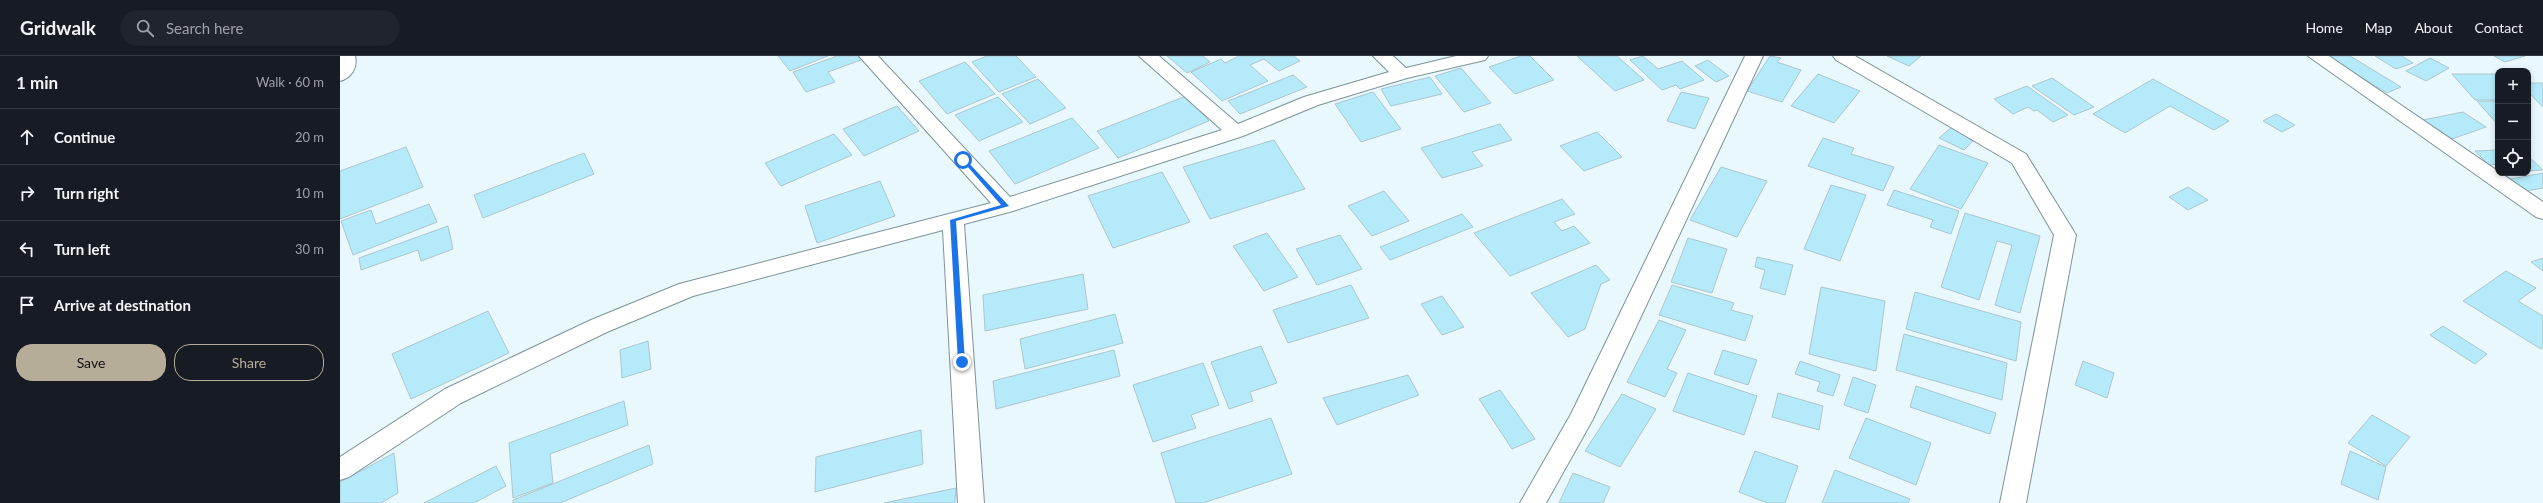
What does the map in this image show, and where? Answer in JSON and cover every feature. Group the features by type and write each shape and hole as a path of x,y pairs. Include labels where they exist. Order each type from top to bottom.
{"street":[{"path":"340,75 346,70 349,63 346,56"},
{"path":"868,56 1006,206"},
{"path":"1148,56 1236,132"},
{"path":"1382,56 1402,74"},
{"path":"340,470 453,396 599,326 687,290 1006,206 1236,132 1311,101 1402,74 1479,56"},
{"path":"1534,503 1581,420 1754,56"},
{"path":"1842,56 2019,159 2065,235 2013,503"},
{"path":"2318,56 2543,212"},
{"path":"953,220 971,503"}],"building":[{"path":"778,56 828,56 790,71"},
{"path":"837,56 858,56 861,60 828,72 835,82 806,92 793,72"},
{"path":"987,56 1016,56 1036,77 999,92 972,62"},
{"path":"1167,56 1203,56 1210,62 1187,73"},
{"path":"1239,56 1294,56 1300,61 1279,71 1264,59 1250,65 1268,81 1222,101 1191,72 1221,59 1225,63"},
{"path":"1521,56 1530,56 1554,80 1515,94 1489,67"},
{"path":"1577,56 1617,56 1644,80 1615,91"},
{"path":"1643,56 1658,69 1682,61 1704,80 1680,89 1676,85 1662,90 1630,60"},
{"path":"1770,56 1781,58 1777,62 1801,70 1782,102 1747,91"},
{"path":"1887,56 1921,56 1909,66"},
{"path":"2326,56 2350,56 2401,87 2387,93"},
{"path":"2375,56 2402,56 2413,63 2396,69"},
{"path":"2494,56 2525,56 2505,62"},
{"path":"2430,58 2449,68 2426,81 2406,71"},
{"path":"1708,60 1729,76 1716,82 1695,66"},
{"path":"965,62 995,94 947,114 919,81"},
{"path":"1461,68 1491,103 1464,112 1435,76"},
{"path":"1818,74 1860,91 1834,123 1791,106"},
{"path":"2452,74 2495,74 2495,100 2475,100"},
{"path":"1293,75 1307,87 1240,114 1228,101"},
{"path":"1430,77 1442,94 1391,106 1381,89"},
{"path":"2052,78 2094,107 2074,115 2032,86"},
{"path":"1038,79 1066,108 1030,124 1002,94"},
{"path":"2153,79 2229,121 2214,130 2170,106 2125,133 2093,114"},
{"path":"2531,83 2543,83 2543,107 2531,95"},
{"path":"2027,86 2068,115 2053,122 2037,110 2034,111 2028,107 2013,114 1994,99"},
{"path":"1373,92 1401,129 1361,142 1335,104"},
{"path":"1681,92 1709,98 1695,129 1667,121"},
{"path":"1186,96 1209,121 1118,158 1097,131"},
{"path":"998,97 1023,122 979,141 955,115"},
{"path":"2477,101 2495,101 2495,122"},
{"path":"897,106 919,131 864,156 843,129"},
{"path":"2463,112 2486,127 2452,139 2423,120"},
{"path":"2276,114 2295,125 2282,132 2263,121"},
{"path":"1072,118 1099,148 1015,184 989,151"},
{"path":"1500,124 1512,140 1472,152 1483,166 1442,178 1421,148"},
{"path":"1953,126 1976,138 1964,150 1939,138"},
{"path":"1597,132 1622,157 1584,171 1560,146"},
{"path":"834,134 852,155 781,186 765,163"},
{"path":"1823,138 1854,148 1851,154 1894,167 1883,191 1808,166"},
{"path":"1274,140 1305,189 1210,219 1183,167"},
{"path":"1939,145 1988,163 1961,209 1910,189"},
{"path":"406,147 423,187 340,219 340,171"},
{"path":"2495,150 2495,164 2489,165 2475,151"},
{"path":"584,153 594,174 483,218 474,195"},
{"path":"2531,159 2543,170 2531,171"},
{"path":"1721,167 1767,181 1737,237 1690,220"},
{"path":"1162,172 1190,222 1113,248 1088,196"},
{"path":"2543,173 2543,188 2521,192 2505,180 2531,176"},
{"path":"880,181 895,216 817,243 805,206"},
{"path":"1831,185 1866,195 1840,261 1804,249"},
{"path":"2188,187 2208,200 2188,210 2169,197"},
{"path":"1894,190 1959,211 1951,234 1930,227 1933,220 1887,205"},
{"path":"1384,191 1409,221 1372,236 1348,206"},
{"path":"1562,199 1575,214 1554,222 1562,231 1574,226 1590,243 1510,276 1474,233"},
{"path":"429,204 437,222 353,255 341,221 371,210 376,224"},
{"path":"1965,213 2040,236 2020,313 1995,305 2012,245 1997,241 1979,300 1941,287"},
{"path":"1462,214 1473,227 1390,260 1380,247"},
{"path":"448,226 453,249 421,261 418,250 361,270 359,258"},
{"path":"1267,233 1298,277 1264,291 1233,246"},
{"path":"1340,235 1362,269 1317,285 1296,249"},
{"path":"1688,238 1727,249 1712,293 1671,282"},
{"path":"1757,257 1793,265 1785,295 1760,288 1765,270 1755,267"},
{"path":"2543,258 2543,271 2531,262"},
{"path":"1596,265 1610,280 1601,284 1585,329 1568,337 1531,293"},
{"path":"2506,271 2536,288 2518,301 2543,316 2543,347 2541,349 2463,301"},
{"path":"1083,274 1088,309 985,331 983,295"},
{"path":"1351,285 1369,318 1288,343 1273,310"},
{"path":"1672,285 1734,303 1731,310 1753,316 1745,341 1659,315"},
{"path":"1821,287 1885,301 1876,371 1809,354"},
{"path":"1915,292 2021,322 2016,361 1906,329"},
{"path":"1442,296 1464,327 1442,335 1421,304"},
{"path":"488,311 509,353 411,399 392,354"},
{"path":"1115,314 1123,343 1025,369 1020,339"},
{"path":"1659,320 1686,330 1667,369 1677,373 1665,397 1627,382"},
{"path":"2443,326 2487,354 2475,364 2430,335"},
{"path":"1904,334 2007,363 2002,400 1896,370"},
{"path":"648,341 651,369 622,378 620,350"},
{"path":"1261,346 1277,383 1250,392 1253,401 1229,409 1211,362"},
{"path":"1114,350 1120,376 996,409 993,381"},
{"path":"1723,350 1757,360 1748,385 1714,374"},
{"path":"1800,361 1840,375 1833,396 1817,391 1820,382 1795,374"},
{"path":"2083,361 2114,373 2107,398 2075,385"},
{"path":"1203,363 1219,405 1191,415 1196,428 1153,442 1133,385"},
{"path":"1688,373 1757,396 1744,435 1673,411"},
{"path":"1408,375 1419,395 1337,425 1323,398"},
{"path":"1853,377 1876,385 1868,413 1844,405"},
{"path":"1916,386 1996,413 1990,434 1910,407"},
{"path":"1500,390 1535,439 1512,449 1479,399"},
{"path":"1778,393 1823,406 1819,430 1772,417"},
{"path":"1622,394 1656,409 1620,467 1585,451"},
{"path":"624,401 628,425 550,454 553,483 513,498 509,443"},
{"path":"2372,415 2410,437 2386,466 2348,443"},
{"path":"1271,418 1292,474 1203,503 1176,503 1161,453"},
{"path":"1866,418 1931,443 1916,485 1849,458"},
{"path":"921,430 923,464 815,492 816,457"},
{"path":"649,445 653,464 560,503 513,503 513,500"},
{"path":"1755,451 1798,466 1785,503 1767,503 1739,492"},
{"path":"2350,451 2386,467 2378,500 2341,484"},
{"path":"394,453 398,493 381,503 340,503 340,482"},
{"path":"496,466 506,486 474,503 424,503"},
{"path":"1835,470 1910,499 1908,503 1822,503"},
{"path":"1573,473 1610,487 1603,503 1559,503"},
{"path":"956,488 955,503 884,503"}],"route":[{"path":"962,362 953,220 1006,206 963,160"}]}
